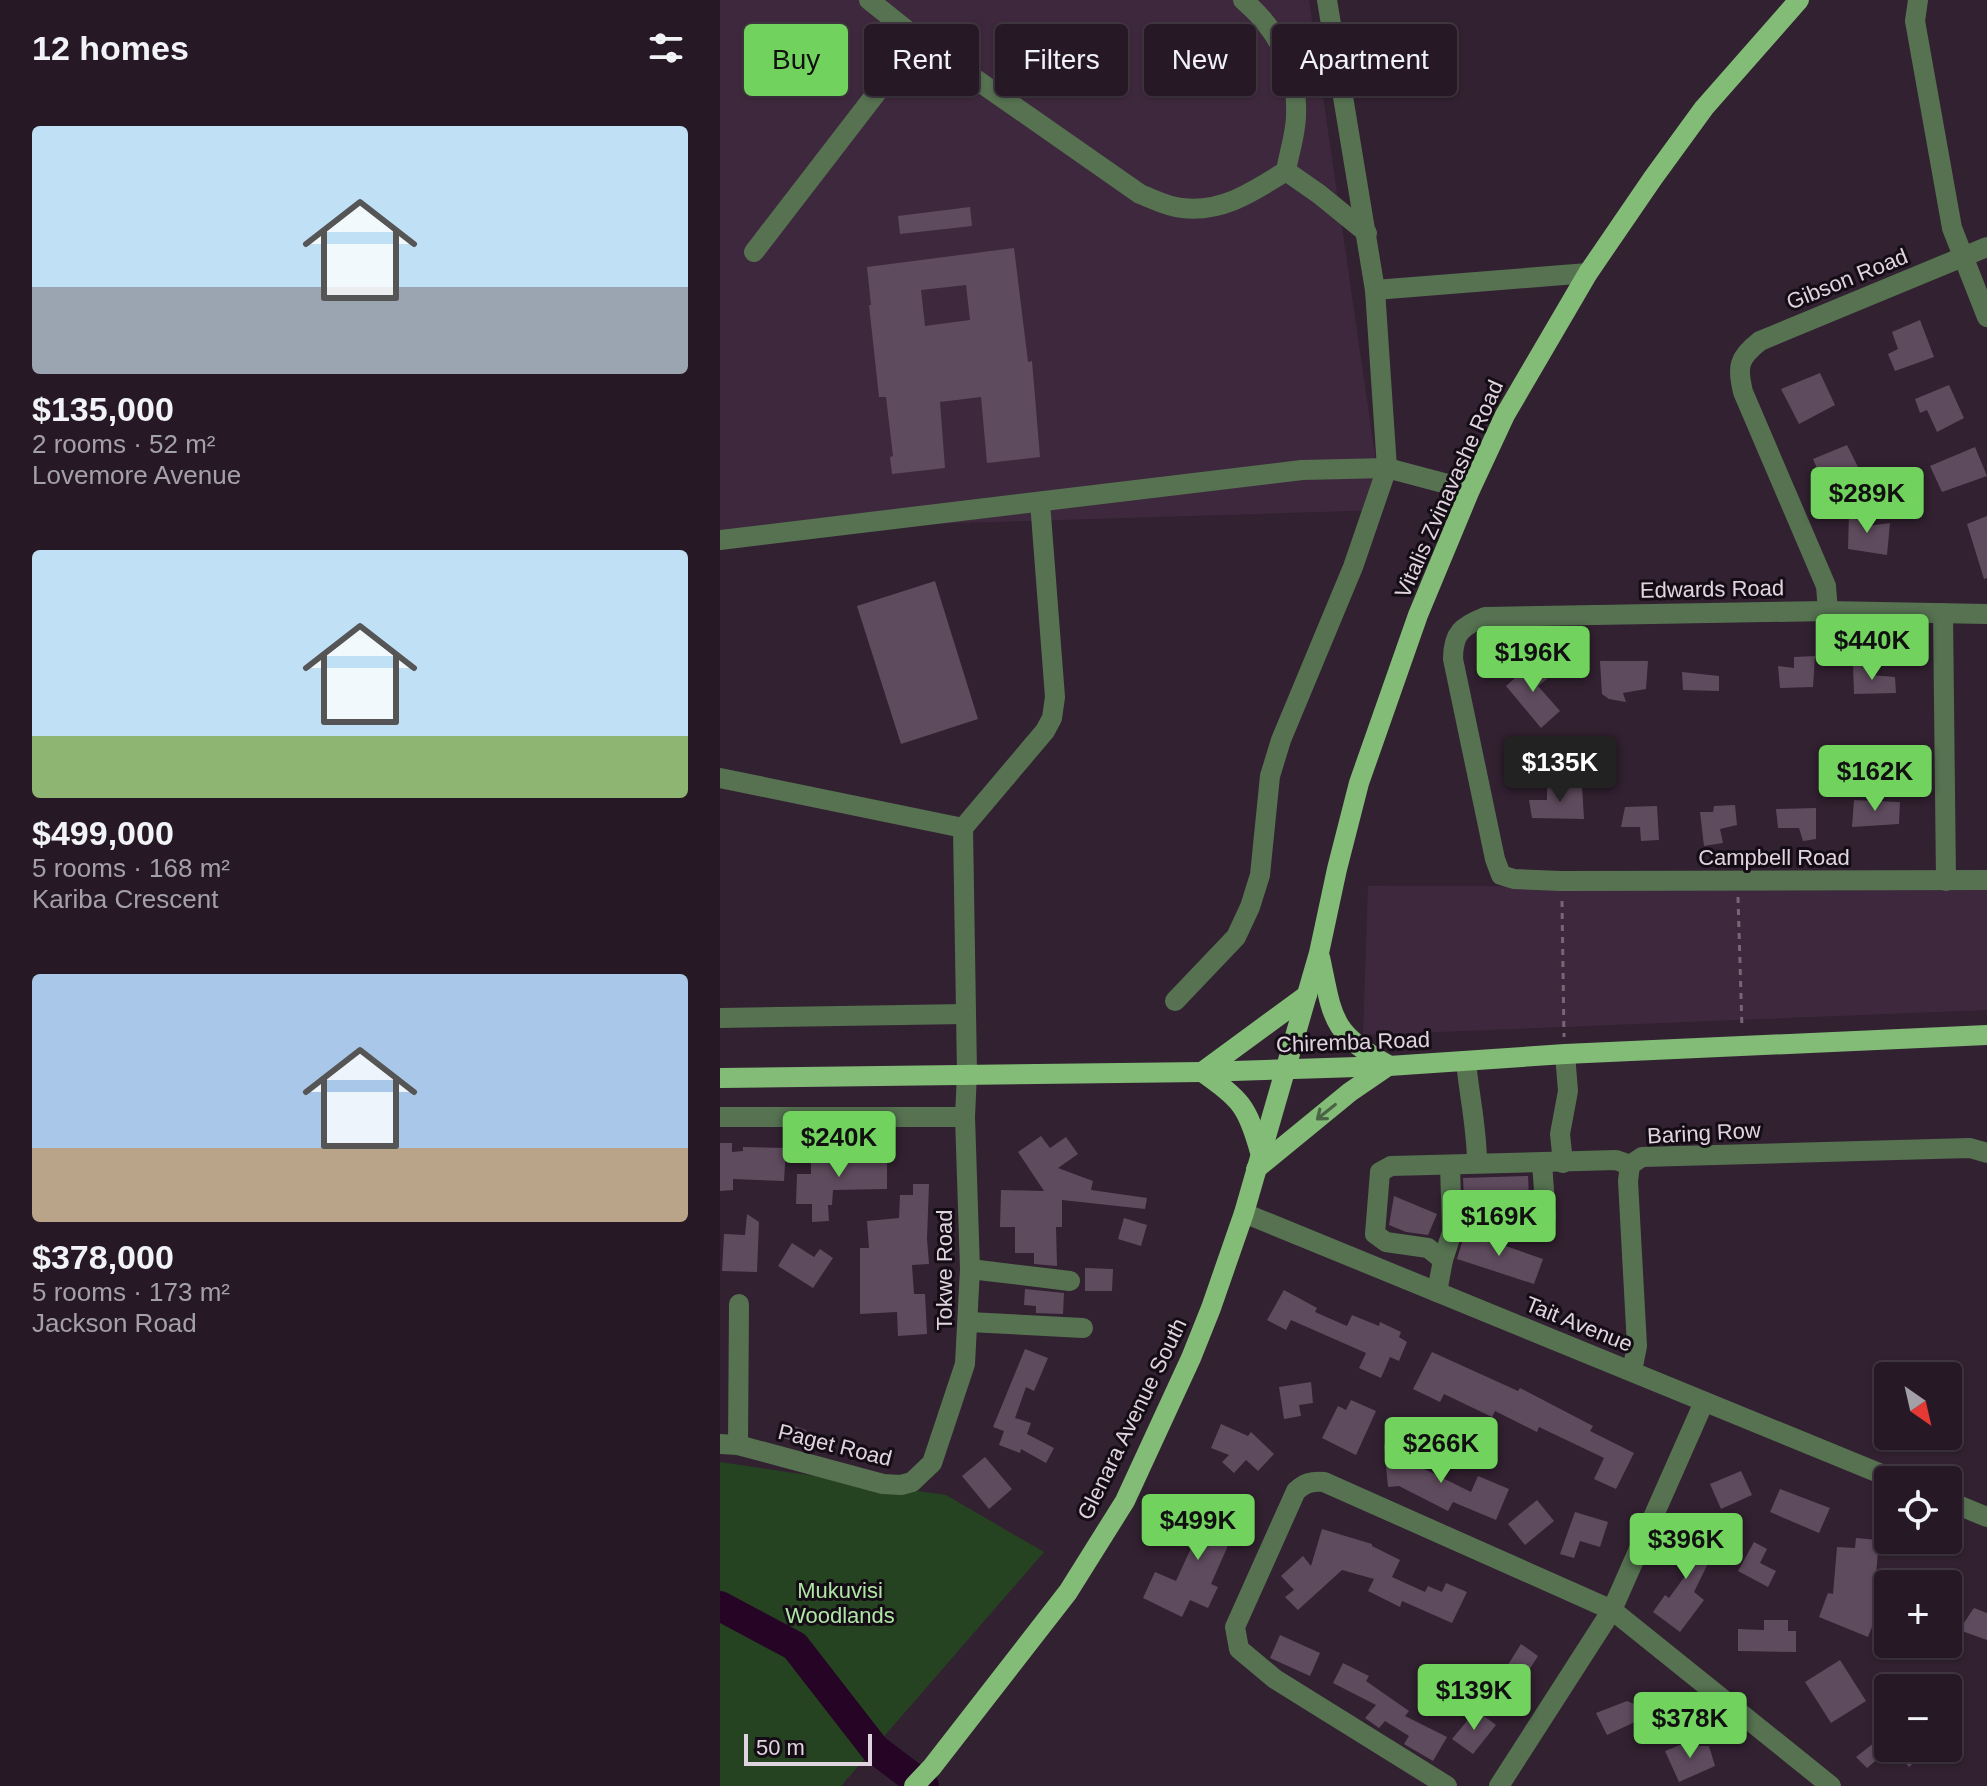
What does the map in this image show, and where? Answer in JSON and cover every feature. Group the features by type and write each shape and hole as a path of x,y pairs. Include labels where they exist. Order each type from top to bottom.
{"main road":[{"name":"Vitalis Zvinavashe Road","path":"1285,1068 1319,953 1359,783 1418,615 1505,415 1588,273 1704,108 1799,0"},
{"path":"1307,995 1202,1072 1243,1105 1251,1118 1258,1160 1389,1066 1356,1047 1342,1031 1332,1013 1319,953"},
{"name":"Chiremba Road","path":"720,1078 1202,1072 1389,1066 1565,1054 1987,1035"},
{"name":"Glenara Avenue South","path":"914,1786 1068,1592 1125,1501 1211,1308 1244,1213 1285,1068"}],"street":[{"path":"869,0 899,24"},
{"path":"979,82 1140,194 1181,208 1216,207 1245,196 1286,171 1297,116 1293,76 1282,46 1264,18 1243,0"},
{"path":"1175,1001 1236,937 1250,907 1260,875 1270,776 1281,740 1353,567 1387,468 1375,290 1327,0"},
{"path":"1918,0 1915,21 1952,228 1987,317"},
{"path":"754,252 874,96"},
{"path":"1286,171 1367,233"},
{"name":"Gibson Road","path":"1828,611 1826,586 1743,392 1738,369 1747,351 1760,341 1987,247"},
{"path":"1375,290 1588,273"},
{"path":"720,540 1302,470 1387,468 1470,490"},
{"path":"720,778 963,828 1045,731 1052,718 1055,697 1040,502"},
{"name":"Edwards Road","path":"1485,617 1828,611 1987,614"},
{"path":"1943,613 1946,881"},
{"name":"Campbell Road","path":"1485,617 1472,622 1460,632 1453,644 1453,659 1501,875 1514,879 1561,881 1987,880"},
{"name":"Tokwe Road","path":"932,1463 965,1364 969,1322 963,828"},
{"path":"720,1018 965,1014"},
{"path":"1563,1163 1560,1134 1568,1091 1565,1054"},
{"path":"1466,1061 1477,1136 1477,1163"},
{"path":"720,1117 965,1117"},
{"name":"Baring Row","path":"1632,1371 1637,1346 1628,1181 1630,1165 1642,1157 1970,1148 1987,1153"},
{"path":"1443,1260 1428,1248 1386,1242 1375,1234 1380,1172 1391,1166 1477,1163 1616,1160 1630,1165"},
{"path":"1454,1218 1546,1218 1542,1163"},
{"path":"1437,1292 1454,1218 1450,1165"},
{"name":"Tait Avenue","path":"1244,1213 1874,1471"},
{"path":"970,1269 1070,1281"},
{"path":"729,1444 739,1304"},
{"path":"969,1322 1083,1328"},
{"path":"1499,1786 1612,1610 1704,1402"},
{"name":"Paget Road","path":"729,1444 883,1484 912,1482 932,1463"},
{"path":"1447,1786 1275,1679 1239,1649 1235,1627 1296,1491 1311,1481 1324,1482 1612,1610 1831,1786"},
{"path":"1962,1507 1987,1517"}],"path":[{"path":"1561,881 1565,1054"},
{"path":"1738,881 1742,1046"}],"shaded area":[{"path":"720,0 1309,0 1312,24 1272,24 1272,96 1323,96 1383,510 827,527 720,534"},
{"path":"1368,886 1987,887 1987,1010 1363,1035"}],"green space":[{"name":"Mukuvisi Woodlands","path":"720,1462 946,1495 1044,1552 841,1786 720,1786"}],"building":[{"path":"970,207 972,226 900,234 898,216"},
{"path":"1014,248 1028,362 1032,361 1040,457 987,463 981,397 940,402 945,468 892,474 886,397 879,397 867,267","holes":["966,285 970,320 925,326 921,290"]},
{"path":"1920,320 1934,357 1895,371 1888,354 1898,349 1892,332"},
{"path":"1820,373 1835,405 1799,424 1781,389"},
{"path":"1949,385 1964,418 1937,432 1927,410 1920,413 1915,399"},
{"path":"1847,445 1864,479 1827,492 1813,459"},
{"path":"1975,447 1987,476 1942,492 1930,466"},
{"path":"1849,512 1866,515 1867,526 1890,523 1887,555 1848,549"},
{"path":"1987,516 1987,578 1984,579 1967,524"},
{"path":"935,581 978,719 901,744 857,606"},
{"path":"1815,656 1813,687 1780,688 1778,666 1794,668 1794,657"},
{"path":"1531,660 1547,679 1538,686 1560,711 1541,728 1506,686 1515,678 1513,675"},
{"path":"1600,661 1648,661 1646,689 1623,693 1626,702 1609,699 1602,694"},
{"path":"1869,664 1871,675 1895,677 1896,693 1854,694 1853,666"},
{"path":"1682,672 1719,676 1719,691 1683,690"},
{"path":"1547,785 1582,786 1584,819 1532,818 1529,800 1547,800"},
{"path":"1854,800 1900,802 1899,824 1852,827"},
{"path":"1735,805 1737,825 1720,829 1723,843 1704,846 1700,812 1713,812 1714,806"},
{"path":"1657,806 1659,840 1641,841 1640,827 1621,827 1625,807"},
{"path":"1816,808 1816,839 1803,841 1799,828 1778,828 1776,809"},
{"path":"1041,1136 1050,1148 1066,1137 1078,1154 1058,1168 1093,1181 1091,1190 1147,1198 1145,1209 1062,1200 1062,1227 1056,1227 1057,1266 1034,1264 1034,1253 1015,1253 1015,1227 1000,1227 1001,1190 1044,1191 1018,1152"},
{"path":"720,1143 732,1143 732,1152 743,1151 743,1147 786,1148 784,1181 733,1179 733,1190 720,1191"},
{"path":"887,1153 887,1189 833,1190 832,1205 828,1205 829,1221 812,1222 812,1204 796,1204 797,1174 811,1174 811,1156"},
{"path":"1528,1176 1529,1197 1464,1199 1463,1178"},
{"path":"913,1184 929,1184 929,1264 912,1265 914,1294 925,1294 927,1334 898,1336 897,1312 860,1314 860,1248 869,1248 867,1221 899,1218 900,1195 913,1195"},
{"path":"1394,1196 1437,1214 1428,1235 1406,1232 1389,1225"},
{"path":"747,1214 759,1222 757,1272 722,1271 724,1234 745,1235"},
{"path":"1124,1218 1147,1225 1141,1246 1118,1239"},
{"path":"1465,1232 1543,1259 1534,1284 1457,1259"},
{"path":"792,1243 814,1257 820,1249 833,1258 813,1288 778,1266"},
{"path":"1085,1268 1113,1269 1112,1291 1085,1291"},
{"path":"1025,1289 1064,1293 1063,1314 1036,1313 1036,1306 1024,1305"},
{"path":"1284,1290 1317,1308 1315,1312 1347,1326 1352,1315 1379,1326 1380,1322 1401,1332 1399,1337 1407,1342 1399,1361 1390,1357 1381,1378 1359,1368 1366,1353 1291,1320 1286,1330 1267,1320"},
{"path":"1025,1349 1048,1358 1034,1391 1026,1387 1015,1418 1031,1423 1027,1434 1054,1448 1046,1463 1021,1449 1020,1453 999,1445 1004,1431 993,1427"},
{"path":"1432,1352 1518,1391 1520,1388 1593,1426 1590,1431 1634,1453 1616,1489 1594,1479 1604,1458 1539,1427 1537,1432 1495,1411 1492,1417 1444,1394 1440,1402 1413,1389"},
{"path":"1311,1382 1313,1403 1299,1405 1301,1416 1284,1419 1279,1387"},
{"path":"1351,1400 1376,1411 1356,1455 1322,1438 1338,1406 1346,1410"},
{"path":"785,1423 806,1430 801,1444 780,1437"},
{"path":"1221,1424 1248,1436 1251,1432 1274,1454 1258,1471 1246,1460 1234,1473 1222,1462 1229,1455 1211,1448"},
{"path":"1407,1443 1408,1461 1471,1492 1478,1476 1509,1489 1496,1520 1453,1502 1448,1511 1399,1486 1388,1487 1384,1445"},
{"path":"985,1457 1012,1489 989,1509 962,1476"},
{"path":"1741,1471 1752,1495 1721,1509 1710,1484"},
{"path":"1780,1489 1830,1508 1819,1533 1770,1512"},
{"path":"1221,1495 1246,1505 1211,1584 1218,1587 1208,1608 1190,1600 1182,1617 1143,1598 1155,1572 1176,1581 1191,1548 1170,1539 1176,1525 1204,1538"},
{"path":"1537,1500 1554,1521 1525,1545 1508,1524"},
{"path":"1575,1512 1608,1522 1600,1547 1580,1541 1574,1558 1560,1554"},
{"path":"1322,1529 1372,1544 1400,1560 1392,1577 1425,1592 1428,1586 1442,1592 1446,1583 1467,1592 1452,1623 1402,1601 1400,1607 1368,1591 1374,1579 1342,1570 1298,1610 1285,1597 1294,1590 1281,1576 1303,1556 1311,1566"},
{"path":"1683,1530 1709,1544 1712,1539 1718,1543 1694,1592 1704,1600 1680,1632 1653,1612 1665,1595 1669,1598 1691,1568 1669,1557"},
{"path":"1856,1538 1874,1540 1874,1554 1878,1554 1874,1570 1874,1622 1868,1637 1819,1617 1828,1593 1833,1594 1837,1547 1855,1548"},
{"path":"1754,1542 1767,1549 1760,1563 1776,1571 1768,1587 1738,1571"},
{"path":"1974,1608 1987,1613 1987,1640 1962,1631 1962,1626"},
{"path":"1764,1620 1788,1620 1788,1631 1796,1631 1796,1652 1738,1651 1738,1629 1764,1630"},
{"path":"1280,1635 1320,1653 1310,1676 1270,1658"},
{"path":"1521,1644 1538,1656 1518,1687 1501,1676"},
{"path":"1840,1660 1866,1701 1831,1723 1805,1682"},
{"path":"1343,1663 1369,1676 1366,1681 1409,1711 1405,1716 1447,1737 1433,1761 1404,1744 1409,1736 1385,1721 1379,1728 1365,1718 1376,1705 1333,1683"},
{"path":"1627,1701 1644,1708 1637,1721 1607,1735 1596,1713"},
{"path":"1476,1710 1496,1725 1473,1754 1452,1739"},
{"path":"1694,1739 1698,1746 1709,1746 1715,1766 1679,1782 1665,1751"},
{"path":"1874,1743 1874,1762 1867,1768 1856,1757"}],"waterway":[{"path":"720,1606 795,1646 875,1749 924,1786"}]}
